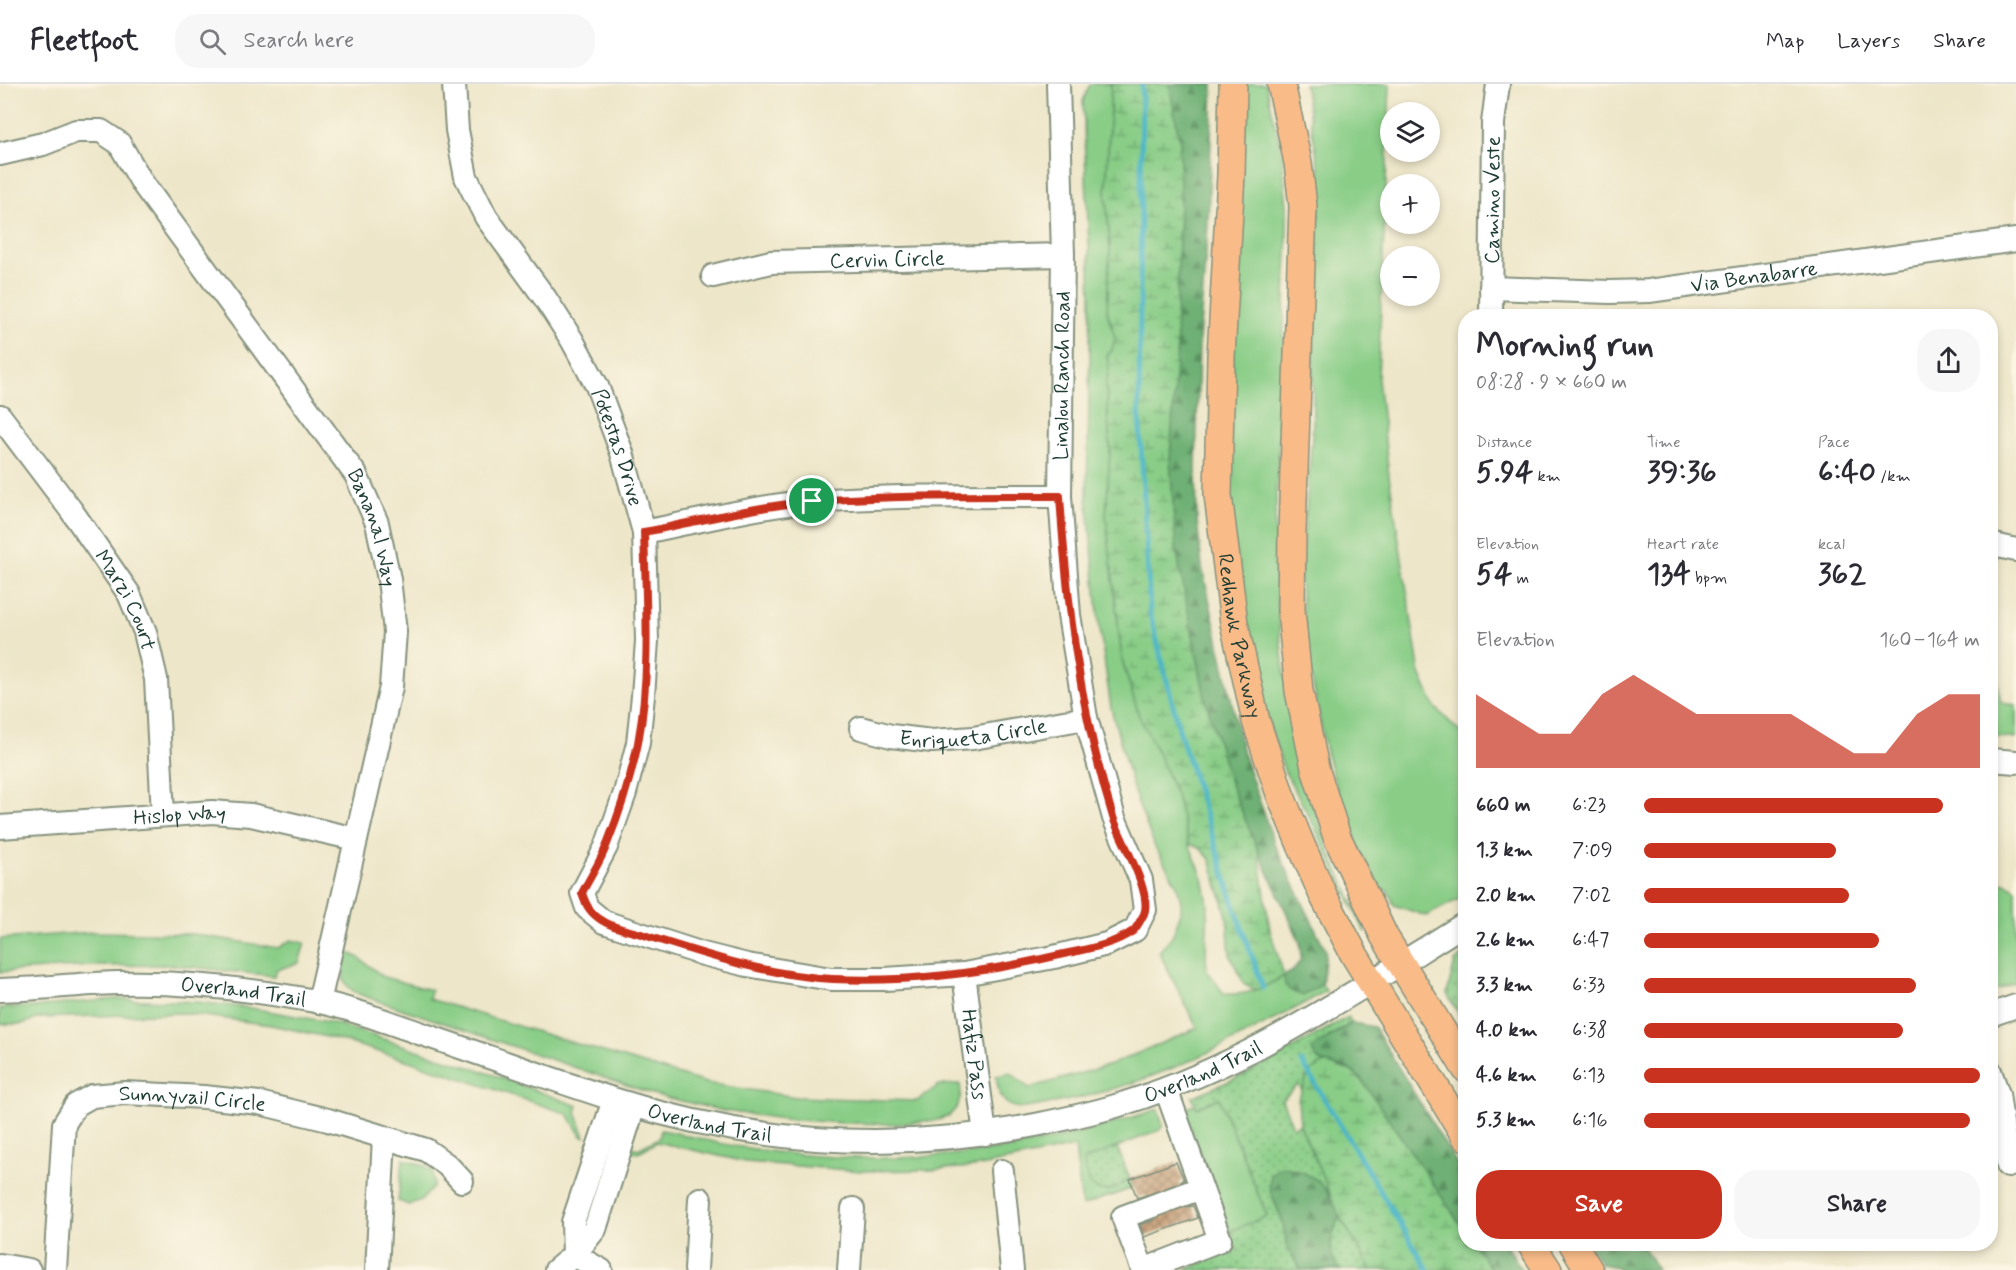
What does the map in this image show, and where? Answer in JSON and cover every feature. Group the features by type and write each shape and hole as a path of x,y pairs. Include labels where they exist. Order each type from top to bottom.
{"main road":[{"name":"Redhawk Parkway","path":"1233,84 1231,175 1221,356 1218,495 1234,623 1256,721 1280,794 1323,895 1355,956 1458,1124"},
{"path":"1281,84 1298,163 1303,206 1291,543 1291,610 1299,691 1315,768 1337,837 1384,936 1458,1056"},
{"path":"1536,1251 1548,1270"},
{"path":"1577,1251 1589,1270"}],"street":[{"name":"Potestas Drive","path":"454,84 457,130 466,177 486,217 545,298 572,340 597,386 622,453 644,532 647,641 638,743 625,793 606,846 582,893 587,908 604,922 703,954 831,979 885,979 964,974 1053,957 1107,944 1135,930 1145,910"},
{"name":"Linalou Ranch Road","path":"1058,84 1063,255 1060,496 1069,615 1086,718 1114,818 1141,880 1145,910"},
{"name":"Camino Veste","path":"1491,309 1493,123 1498,84"},
{"name":"Bananal Way","path":"0,154 43,144 76,131 100,131 118,142 143,184 356,475 377,524 390,579 395,632 392,687 319,1002"},
{"name":"Via Benabarre","path":"1491,288 1649,291 2016,240"},
{"name":"Cervin Circle","path":"713,276 771,262 1063,255"},
{"name":"Marzi Court","path":"0,416 71,510 129,594 145,632 156,679 163,815"},
{"path":"644,532 736,513 812,501 894,497 1060,496"},
{"path":"1998,546 2016,550"},
{"name":"Enriqueta Circle","path":"861,728 891,736 932,741 972,738 1086,718"},
{"path":"1998,761 2016,762"},
{"name":"Hislop Way","path":"0,827 212,812 251,814 356,839"},
{"name":"Overland Trail","path":"0,990 118,983 172,983 244,989 319,1002 368,1016 624,1103 736,1131 790,1138 879,1142 985,1134 1070,1118 1121,1105 1166,1089 1244,1056 1280,1037 1458,928"},
{"name":"Hafiz Pass","path":"964,974 985,1134"},
{"path":"0,1002 20,1003 38,1000 69,985"},
{"path":"1998,1012 2016,1006"},
{"path":"1166,1089 1201,1188"},
{"name":"Sunnyvail Circle","path":"55,1270 64,1124 76,1105 92,1096 136,1094 204,1097 259,1103 426,1150 447,1165 462,1181"},
{"path":"1998,1094 2008,1166"},
{"path":"574,1255 573,1222 586,1182 624,1103"},
{"path":"556,1270 574,1255 596,1229 609,1189 624,1103"},
{"path":"377,1270 384,1137"},
{"path":"1002,1171 1012,1270"},
{"path":"586,1182 609,1189"},
{"path":"696,1270 700,1199"},
{"path":"849,1270 853,1209"},
{"path":"574,1255 601,1270"},
{"path":"0,1264 29,1270"}],"green space":[{"path":"1090,84 1111,84 1106,194 1110,248 1107,312 1115,338 1112,350 1107,356 1109,366 1106,386 1110,449 1106,517 1122,660 1139,716 1176,795 1189,844 1203,878 1208,904 1207,970 1224,994 1241,994 1255,990 1284,976 1287,987 1303,996 1322,984 1326,991 1261,1027 1160,1073 1090,1095 1024,1108 1008,1104 999,1092 996,1076 1011,1073 1029,1088 1110,1065 1197,1028 1159,952 1173,935 1181,912 1181,902 1177,885 1154,845 1134,792 1111,708 1099,623 1087,496 1091,298 1083,101"},
{"path":"1111,84 1169,84 1180,143 1177,346 1170,458 1176,549 1205,698 1230,783 1259,853 1270,930 1284,976 1256,990 1244,984 1230,955 1227,916 1210,859 1200,848 1189,844 1176,795 1139,716 1122,660 1106,517 1110,449 1106,386 1109,366 1107,356 1112,350 1112,326 1107,312 1110,248 1106,194"},
{"path":"1169,84 1213,84 1208,224 1199,340 1197,520 1202,567 1243,753 1274,843 1326,951 1322,984 1303,996 1292,992 1284,981 1284,976 1294,970 1301,959 1300,942 1230,783 1205,698 1176,549 1170,458 1177,346 1180,144"},
{"path":"1244,84 1266,84 1282,155 1287,207 1275,523 1277,603 1284,672 1313,805 1331,855 1367,932 1364,931 1310,818 1284,770 1263,704 1243,617 1228,483"},
{"path":"1304,84 1390,84 1389,102 1380,102 1380,162 1387,162 1386,174 1380,174 1380,234 1384,234 1383,246 1380,246 1381,306 1378,379 1389,476 1420,674 1435,707 1458,730 1458,900 1426,916 1394,905 1388,890 1381,891 1359,847 1340,799 1326,752 1307,653 1300,582 1313,426 1320,174"},
{"path":"1998,689 2001,703 2016,705 2016,739 1998,737"},
{"path":"1998,882 2006,883 2016,889 2016,983 1998,989"},
{"path":"93,932 193,934 278,948 291,940 305,943 299,963 276,970 274,976 173,965 91,966 0,972 0,939"},
{"path":"347,953 356,956 384,977 431,990 429,999 706,1083 796,1097 917,1101 939,1085 960,1084 961,1094 958,1106 949,1116 938,1120 896,1124 784,1119 724,1111 656,1095 361,995 348,987 343,978"},
{"path":"1458,960 1458,1012 1447,994 1455,962"},
{"path":"115,999 198,1002 251,1008 334,1023 494,1075 578,1106 576,1112 585,1137 581,1136 568,1114 403,1059 336,1039 271,1025 182,1013 40,1018 22,1024 0,1024 0,1008"},
{"path":"1348,1017 1352,1023 1328,1037 1318,1060 1324,1063 1309,1073 1302,1090 1298,1085 1282,1100 1293,1127 1300,1124 1339,1215 1371,1270 1184,1270 1236,1249 1230,1231 1267,1216 1219,1098 1196,1108 1192,1097 1246,1074"},
{"path":"1352,1023 1374,1027 1458,1165 1458,1221 1363,1082 1352,1071 1319,1060 1312,1051 1315,1046"},
{"path":"1324,1063 1351,1071 1363,1082 1458,1221 1458,1251 1479,1251 1491,1270 1371,1270 1339,1215 1300,1124 1298,1100 1309,1073"},
{"path":"1219,1098 1267,1216 1230,1231 1184,1110 1195,1104 1197,1108"},
{"path":"1158,1109 1163,1125 1160,1130 1084,1160 1086,1175 1092,1186 1097,1189 1109,1190 1130,1179 1133,1188 1082,1206 1075,1147 975,1167 861,1171 746,1162 657,1142 637,1153 631,1151 632,1147 638,1149 659,1138 661,1130 741,1147 783,1153 867,1158 951,1155 993,1150 1075,1134"},
{"path":"1117,1147 1130,1179 1109,1190 1097,1189 1092,1186 1086,1175 1084,1160"},
{"path":"403,1159 426,1166 433,1172 434,1186 423,1199 409,1205 398,1201"},
{"path":"1282,1166 1312,1177 1329,1194 1339,1215 1332,1237 1332,1257 1341,1270 1301,1270 1288,1249 1282,1220 1270,1190 1270,1175"},
{"path":"1479,1251 1510,1251 1522,1270 1491,1270"},
{"path":"1593,1251 1646,1251 1658,1270 1619,1270 1617,1267 1601,1264"}],"building":[{"path":"1176,1162 1184,1180 1179,1183 1188,1207 1193,1206 1198,1218 1144,1237 1140,1225 1155,1220 1146,1195 1137,1198 1130,1179"}],"waterway":[{"path":"1142,84 1139,409 1150,613 1180,733 1234,905 1263,988"},
{"path":"1302,1062 1428,1270"}],"route":[{"path":"1060,496 1069,615 1086,718 1114,818 1141,880 1145,910 1135,930 1107,944 964,974 885,979 831,979 747,965 703,954 604,922 587,908 582,893 606,846 625,793 638,743 647,641 644,532 736,513 812,501 894,497 1060,496"}]}
